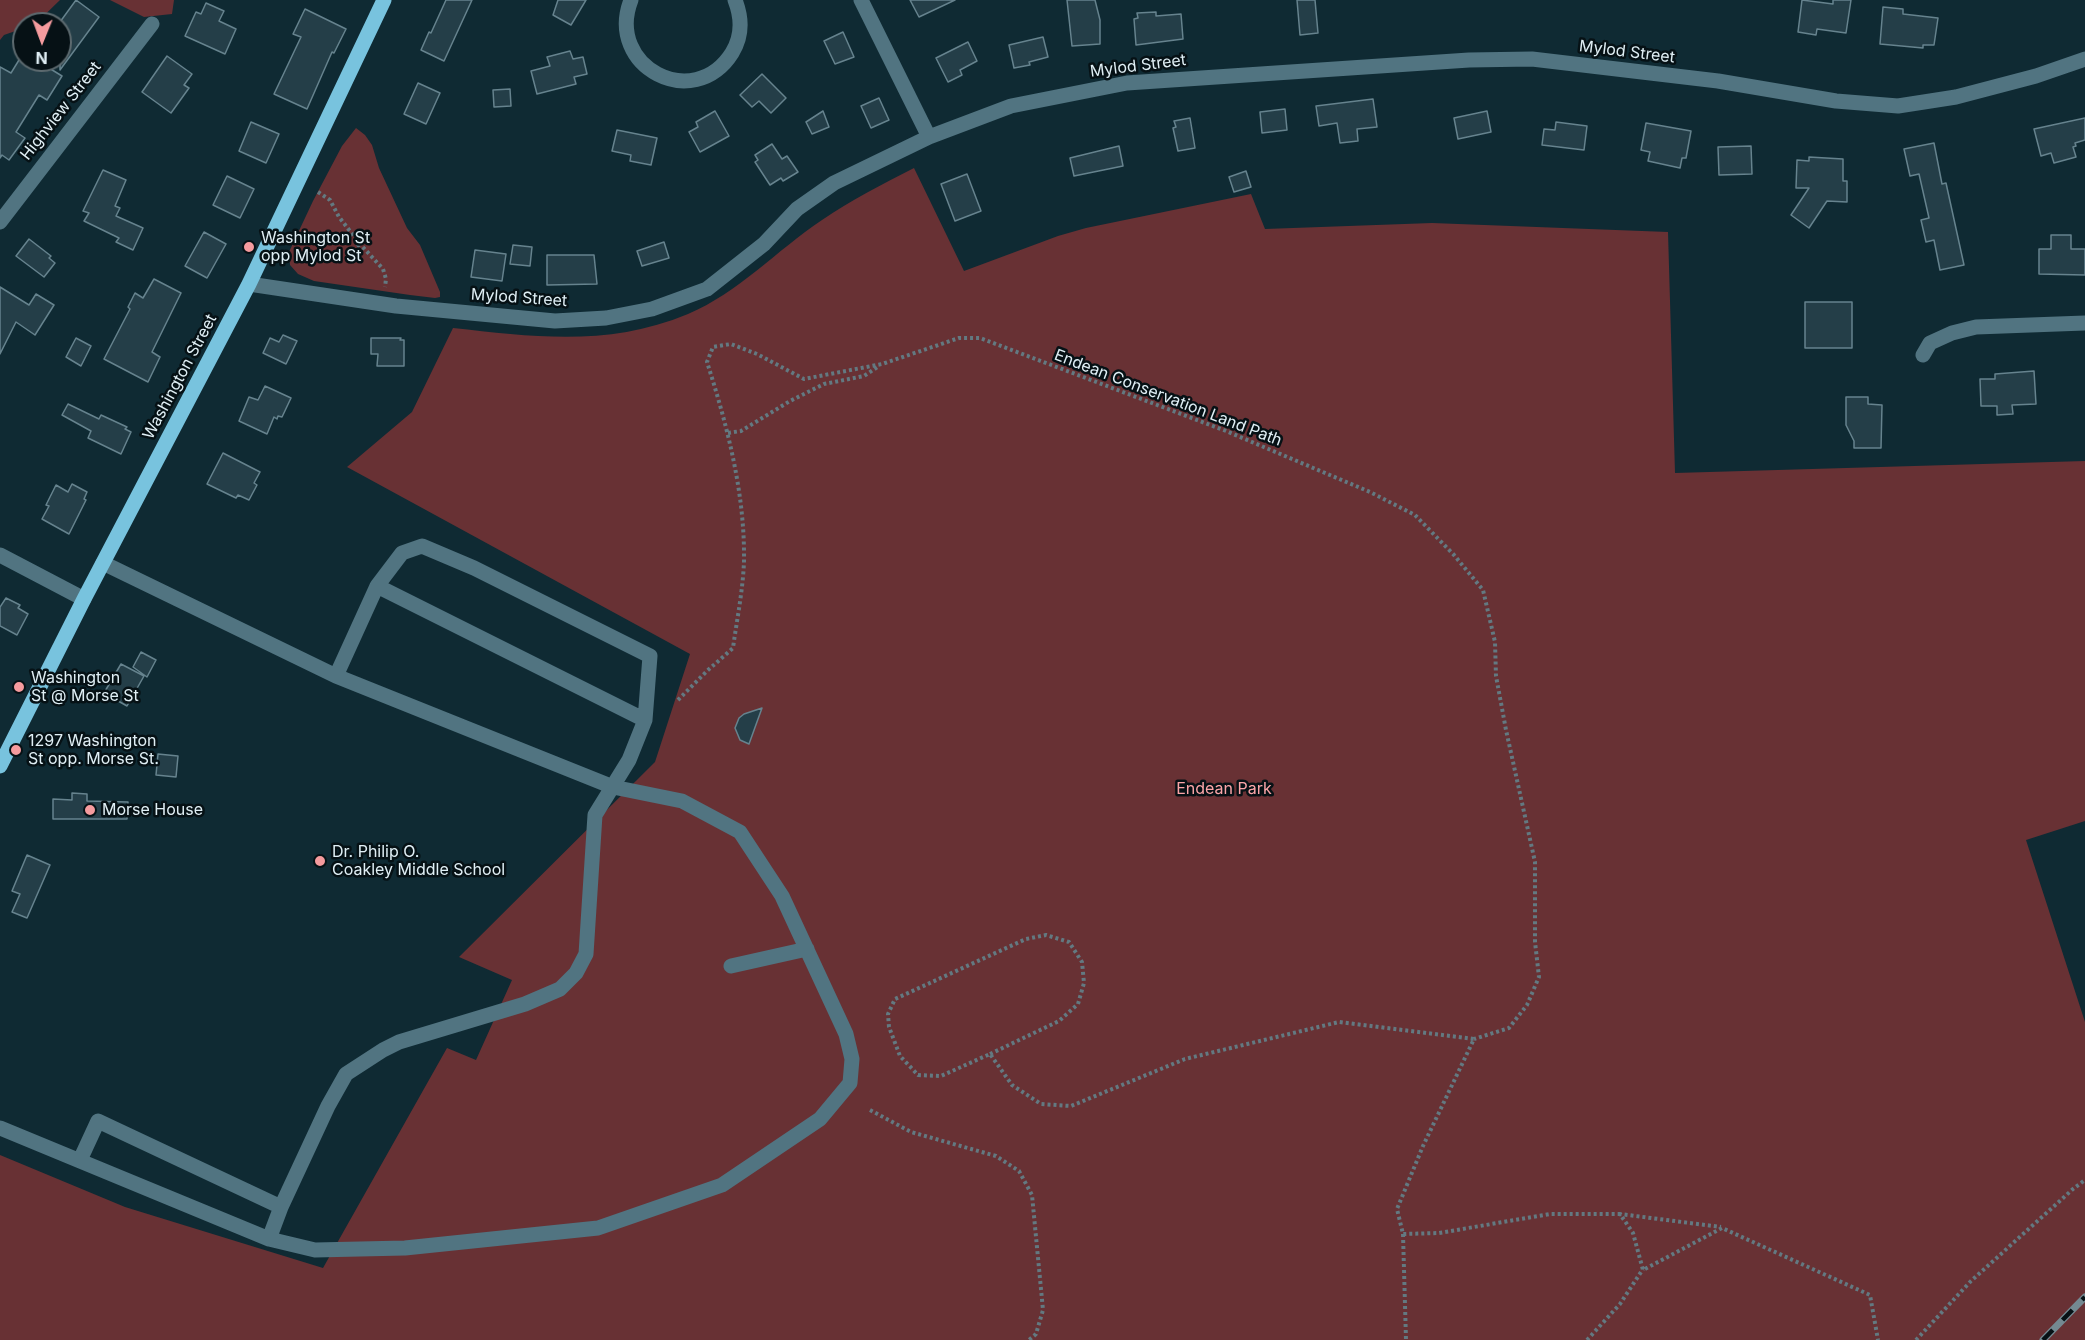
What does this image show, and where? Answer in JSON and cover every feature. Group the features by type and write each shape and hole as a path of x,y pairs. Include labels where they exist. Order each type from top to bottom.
{"main road":[{"name":"Washington Street","path":"0,766 4,747 249,284 384,0"}],"street":[{"path":"632,0 627,12 626,32 632,51 645,66 660,76 678,81 704,77 727,62 736,46 741,29 740,11 735,0"},
{"path":"861,0 929,137"},
{"name":"Highview Street","path":"0,222 152,24"},
{"name":"Mylod Street","path":"249,284 396,306 555,321 606,318 652,309 707,289 764,244 797,209 834,183 929,137 1011,106 1127,82 1469,60 1532,59 1718,81 1836,101 1898,106 1956,97 2036,76 2085,59"},
{"path":"1923,355 1930,343 1952,333 1976,327 2085,323"},
{"path":"269,1239 280,1207 328,1106 346,1074 382,1050 399,1042 525,1004 560,989 576,973 586,954 595,815 629,760 645,720 650,656 474,568 422,546 402,553 377,586 336,676"},
{"path":"0,555 84,599"},
{"path":"0,1128 269,1239 315,1250 405,1248 597,1228 722,1185 820,1119 850,1083 852,1059 846,1034 782,896 740,832 682,801 613,787 336,676 103,563"},
{"path":"377,586 645,720"},
{"path":"730,966 807,949"},
{"path":"80,1160 98,1121 280,1207"}],"path":[{"path":"318,192 330,200 339,217 383,269 386,279 384,291"},
{"path":"352,250 360,244"},
{"name":"Endean Conservation Land Path","path":"678,700 706,670 733,648 744,561 736,472 728,434 707,362 713,347 731,344 757,354 804,379 882,364 959,338 980,338 1226,431 1370,492 1415,515 1454,555 1483,591 1495,642 1496,676 1506,730 1535,861 1535,942 1539,977 1527,1005 1509,1028 1474,1039 1339,1022 1185,1059 1071,1106 1041,1104 1012,1085 990,1054"},
{"path":"728,434 741,431 790,400 824,384 864,376 882,364"},
{"path":"1046,935 1069,942 1082,962 1084,982 1078,1004 1059,1021 990,1054 941,1076 918,1075 900,1056 890,1027 888,1014 894,999 1026,939 1046,935"},
{"path":"1406,1340 1403,1234 1397,1209 1474,1039"},
{"path":"870,1110 911,1132 996,1156 1019,1171 1032,1196 1043,1310 1036,1334 1029,1340"},
{"path":"1916,1340 1971,1281 2085,1180"},
{"path":"1403,1234 1439,1233 1550,1214 1620,1214 1722,1228 1869,1295 1878,1340"},
{"path":"1620,1214 1633,1233 1643,1270"},
{"path":"1587,1340 1620,1304 1643,1270 1722,1228"}],"green space":[{"path":"0,0 60,0 48,12 12,12 12,32 4,35 0,40"},
{"path":"110,0 174,0 172,14 144,17"},
{"path":"356,128 372,145 379,168 407,228 420,245 440,297 314,281 298,274 290,265 289,252 313,201 342,146"},
{"name":"Endean Park","path":"914,168 964,271 1086,228 1251,194 1265,229 1432,223 1668,232 1675,473 2085,461 2085,821 2026,840 2085,1022 2085,1340 0,1340 0,1155 125,1207 323,1268 447,1048 476,1060 512,980 459,957 655,762 690,654 347,467 412,412 453,328 572,337 629,331 688,314 724,295 822,220"}],"building":[{"path":"76,0 99,17 72,54 72,12 67,12"},
{"path":"446,0 472,0 444,61 421,50"},
{"path":"558,0 586,0 571,25 553,15"},
{"path":"910,0 955,0 919,17"},
{"path":"1067,0 1095,0 1100,20 1100,44 1072,46"},
{"path":"1297,0 1315,0 1318,33 1300,35"},
{"path":"1802,0 1833,4 1833,0 1851,0 1846,33 1817,29 1816,35 1798,32"},
{"path":"206,3 224,11 219,21 236,29 225,54 185,36 196,12 201,14"},
{"path":"1883,7 1903,9 1903,14 1938,18 1934,45 1923,45 1923,48 1880,44"},
{"path":"305,9 346,29 334,53 332,52 307,109 274,94 301,37 293,34"},
{"path":"1156,12 1156,16 1181,14 1183,39 1136,45 1134,19 1138,18 1137,13"},
{"path":"843,32 854,57 835,64 824,41"},
{"path":"1043,37 1048,57 1029,62 1030,65 1014,68 1009,45"},
{"path":"968,42 977,61 960,70 962,75 948,82 936,58"},
{"path":"570,51 573,59 583,57 587,74 574,77 576,84 537,94 531,71 550,66 547,57"},
{"path":"167,56 192,74 184,85 189,88 171,113 142,92"},
{"path":"0,67 11,73 56,72 62,76 47,100 39,95 16,132 25,138 9,160 2,155 0,158"},
{"path":"762,74 786,98 771,113 759,101 752,107 740,95"},
{"path":"418,83 440,93 426,124 404,114"},
{"path":"510,89 511,106 494,107 493,90"},
{"path":"879,98 889,120 871,128 861,106"},
{"path":"1373,99 1377,127 1357,129 1358,141 1340,143 1337,123 1319,126 1316,106"},
{"path":"1285,109 1287,130 1262,133 1260,112"},
{"path":"715,111 729,136 700,152 689,132 698,127 696,122"},
{"path":"823,111 829,127 812,134 806,122"},
{"path":"1487,111 1491,132 1458,139 1454,118"},
{"path":"1190,118 1195,148 1178,151 1173,128 1176,127 1174,121"},
{"path":"2085,118 2085,140 2075,143 2076,146 2073,147 2076,157 2054,163 2051,153 2041,156 2034,129"},
{"path":"251,122 279,134 266,163 239,151"},
{"path":"1556,122 1587,126 1584,150 1542,145 1544,129 1555,130"},
{"path":"1646,123 1691,131 1686,158 1682,158 1680,168 1648,161 1650,152 1641,150"},
{"path":"617,130 657,138 651,165 630,161 631,155 612,151"},
{"path":"1934,143 1942,184 1946,183 1964,265 1940,270 1934,240 1926,242 1921,220 1929,218 1919,174 1910,176 1904,149"},
{"path":"772,144 782,159 787,156 798,172 783,181 781,178 770,185 755,162 758,160 755,155"},
{"path":"1119,146 1123,166 1074,176 1070,158"},
{"path":"1751,146 1752,174 1719,175 1718,147"},
{"path":"1809,157 1843,159 1843,181 1847,181 1847,202 1827,201 1809,228 1791,215 1809,188 1796,188 1797,160 1809,161"},
{"path":"103,170 126,180 115,206 120,208 116,216 143,228 133,250 116,242 119,238 84,221 89,213 83,211"},
{"path":"1246,171 1251,187 1234,192 1229,177"},
{"path":"967,174 981,211 955,221 941,184"},
{"path":"227,176 254,189 240,218 213,205"},
{"path":"204,232 226,244 207,278 185,266"},
{"path":"2051,235 2071,235 2071,249 2085,249 2085,275 2039,274 2039,249 2051,249"},
{"path":"29,239 51,256 49,258 55,263 44,277 16,256"},
{"path":"664,242 669,258 642,266 637,251"},
{"path":"513,245 532,247 530,266 510,264"},
{"path":"475,250 506,254 502,281 471,277"},
{"path":"547,255 594,255 597,284 547,285"},
{"path":"154,279 181,293 152,352 160,357 148,382 104,359 130,309 128,307 135,293 143,298"},
{"path":"0,287 29,305 36,294 54,305 35,335 16,322 0,354"},
{"path":"1805,302 1852,302 1852,348 1805,348"},
{"path":"283,335 297,341 286,364 263,353 270,338 279,342"},
{"path":"76,338 91,346 81,366 66,357"},
{"path":"371,338 401,338 400,340 404,340 404,366 377,366 378,354 371,354"},
{"path":"2034,371 2036,404 2012,405 2013,414 1997,415 1997,406 1981,406 1980,379 1995,379 1995,374"},
{"path":"265,386 291,398 282,417 278,416 277,419 274,417 267,434 239,421 249,397 258,400"},
{"path":"1846,397 1868,397 1868,404 1882,405 1881,448 1854,448 1854,441 1846,425"},
{"path":"68,404 99,419 101,415 127,427 125,429 131,432 121,454 88,438 91,431 62,415"},
{"path":"223,453 260,472 254,483 257,485 249,500 238,495 236,498 207,484"},
{"path":"72,484 87,492 84,499 86,500 69,534 42,519 56,485 68,492"},
{"path":"6,598 20,605 18,608 28,614 17,635 0,626 0,607"},
{"path":"141,652 156,660 147,677 133,667"},
{"path":"121,664 144,676 127,706 104,693"},
{"path":"762,708 749,744 740,740 735,728 739,718"},
{"path":"158,754 178,756 176,777 156,775"},
{"name":"Morse House","path":"72,793 87,794 87,801 128,802 127,819 53,819 53,799 72,800"},
{"path":"27,855 50,865 27,918 12,912 20,894 12,891"}],"railway":[{"path":"2043,1340 2085,1297"}],"place":[{"name":"Washington St opp Mylod St","path":"249,247"},
{"name":"Washington St @ Morse St","path":"19,687"},
{"name":"1297 Washington St opp. Morse St.","path":"16,750"},
{"name":"Morse House","path":"90,810"},
{"name":"Dr. Philip O. Coakley Middle School","path":"320,861"}]}
